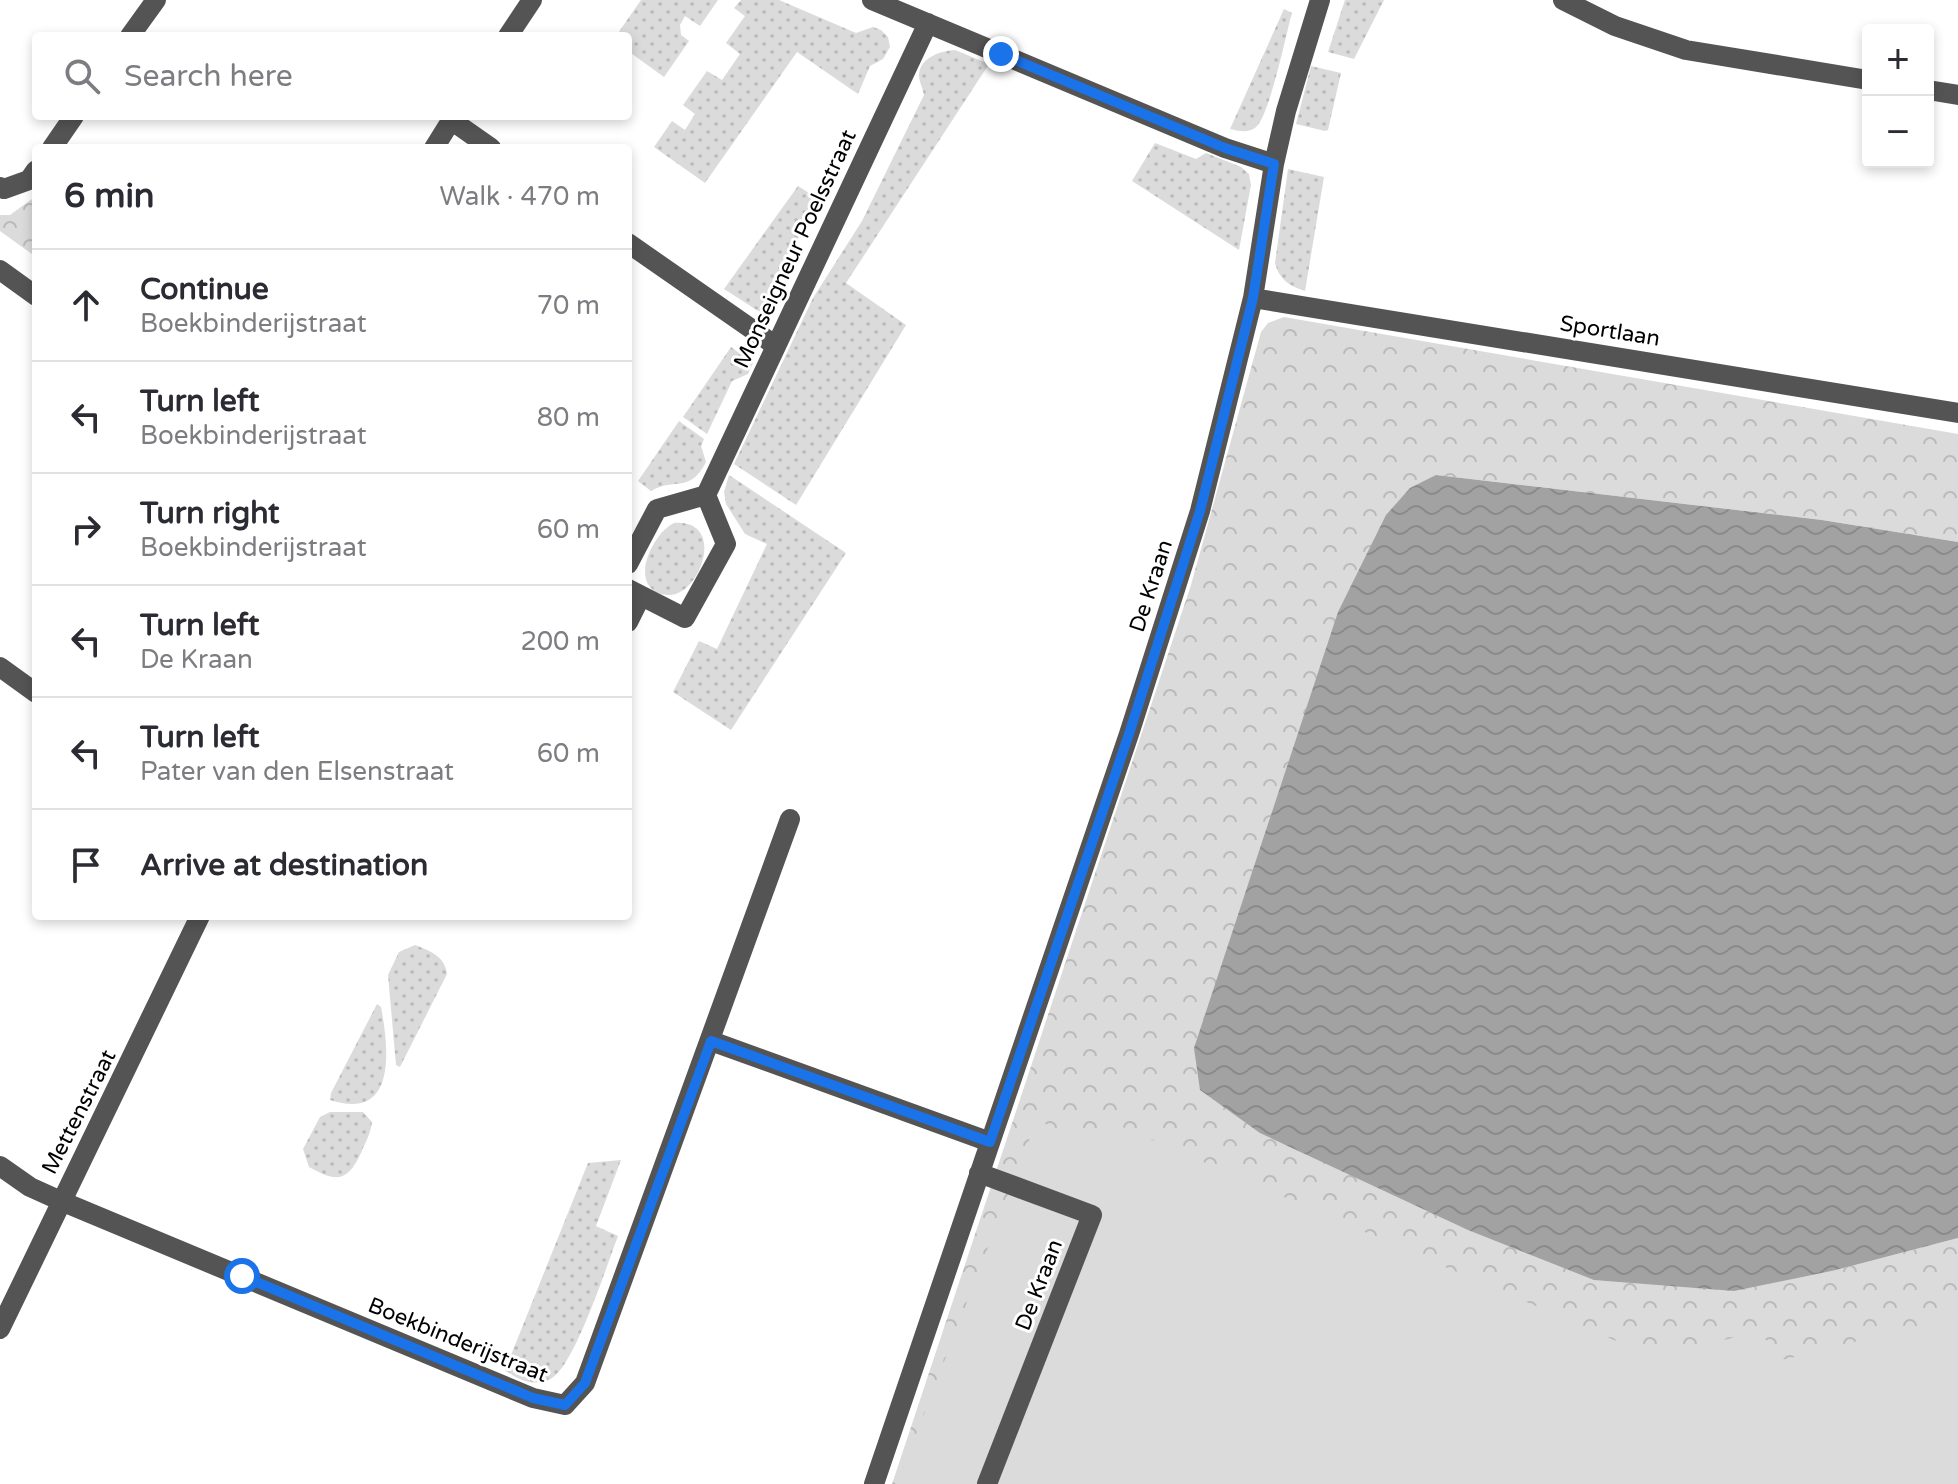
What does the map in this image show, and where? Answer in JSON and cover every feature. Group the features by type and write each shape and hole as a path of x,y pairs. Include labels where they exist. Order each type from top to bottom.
{"street":[{"path":"133,32 156,0"},
{"path":"511,32 532,0"},
{"path":"872,0 1225,148 1274,164"},
{"name":"De Kraan","path":"880,1482 979,1173 1129,734 1200,511 1253,298 1274,164 1294,78 1320,0"},
{"path":"1563,0 1615,26 1686,50 1862,79"},
{"name":"Monseigneur Poelsstraat","path":"706,495 928,23"},
{"path":"1934,91 1958,95"},
{"path":"55,144 71,120"},
{"path":"436,144 451,120"},
{"path":"455,120 486,144"},
{"path":"1,191 29,180 32,176"},
{"path":"632,246 776,346"},
{"path":"0,270 32,293"},
{"name":"Sportlaan","path":"1253,298 1958,413"},
{"path":"632,556 657,509 706,495 726,544 685,618 635,592"},
{"path":"0,667 32,690"},
{"name":"Boekbinderijstraat","path":"61,1201 533,1398 565,1405 585,1383 790,819"},
{"name":"Mettenstraat","path":"0,1329 198,920"},
{"path":"711,1041 990,1142"},
{"path":"0,1166 30,1187 61,1201"},
{"name":"De Kraan","path":"979,1173 1092,1215 987,1484"}],"green space":[{"path":"641,0 718,0 700,26 685,16 680,25 681,35 689,41 664,77 632,54 632,32 619,32"},
{"path":"741,0 779,0 856,33 873,27 888,37 890,47 883,59 870,66 858,94 797,52 705,183 654,147 672,121 685,130 695,114 683,105 707,71 722,80 740,54 726,43 745,16 734,8"},
{"path":"1345,0 1384,0 1354,59 1328,52"},
{"path":"1284,9 1292,13 1266,109 1255,128 1246,131 1230,129"},
{"path":"955,50 989,64 846,283 906,325 796,505 734,464 813,298 862,221 924,95 920,69 932,56"},
{"path":"1311,66 1341,73 1328,130 1325,131 1296,124"},
{"path":"1155,143 1196,159 1206,153 1241,167 1249,174 1251,185 1239,250 1132,181"},
{"path":"1288,169 1324,177 1305,291 1286,281 1275,263"},
{"path":"798,186 817,198 763,314 724,289"},
{"path":"32,199 32,254 0,231 0,215 10,215"},
{"path":"1284,317 1958,434 1958,542 1822,520 1436,475 1836,1270 1958,1238 1958,1329 1717,1396 942,1484 892,1484 1191,585 1261,332 1268,323"},
{"path":"731,347 753,363 748,374 732,381 707,434 683,417"},
{"path":"679,421 704,439 701,446 706,462 688,482 651,491 638,481"},
{"path":"729,475 846,553 731,730 673,692 699,641 717,649 767,544 745,534 726,504 724,492"},
{"path":"674,523 691,525 700,533 704,545 703,559 690,584 679,593 667,595 655,591 648,583 646,561 657,538"},
{"path":"415,945 440,958 447,974 400,1067 396,1065 388,975 399,952"},
{"path":"377,1004 381,1007 386,1042 384,1078 378,1091 367,1101 352,1104 330,1100 331,1093"},
{"path":"330,1112 363,1112 372,1122 356,1163 346,1175 340,1177 309,1167 303,1149 320,1117"},
{"path":"1037,1120 1101,1148 1111,1122 1646,1354 1660,1357 1762,1330 1774,1362 1958,1316 1958,1484 897,1484"},
{"path":"621,1160 596,1226 618,1236 580,1335 561,1369 552,1378 539,1382 521,1380 505,1370 588,1163"}],"water":[{"path":"1436,475 1822,520 1958,542 1958,1238 1836,1270 1734,1291 1594,1280 1468,1230 1260,1133 1200,1090 1194,1048 1338,612 1386,515 1410,488"}],"route":[{"path":"242,1276 533,1398 565,1405 585,1383 711,1041 990,1142 1129,734 1200,511 1253,298 1274,164 1225,148 1001,54"}]}
